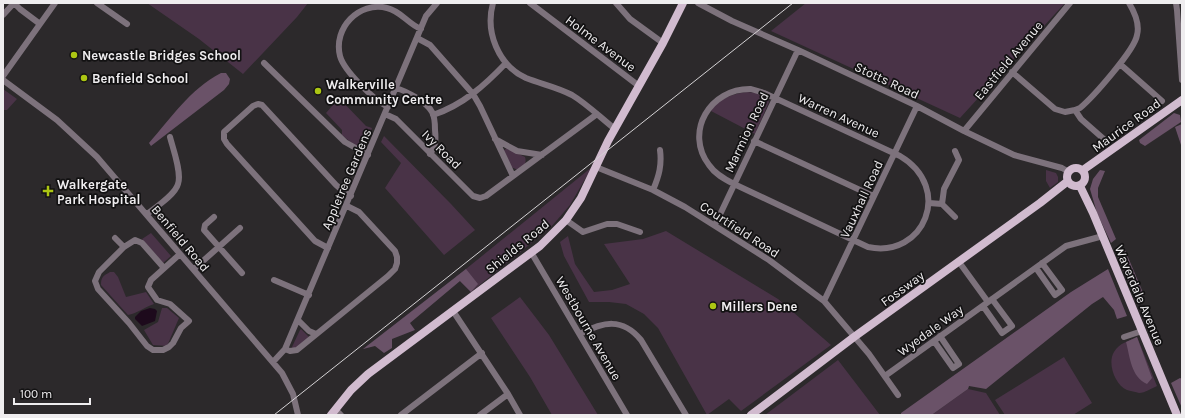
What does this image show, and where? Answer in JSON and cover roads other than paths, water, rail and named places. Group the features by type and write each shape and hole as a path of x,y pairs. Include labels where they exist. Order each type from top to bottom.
{"main road":[{"name":"Shields Road","path":"336,413 351,390 368,374 531,252 547,239 566,220 581,198 615,129 663,43 683,3"},
{"name":"Maurice Road","path":"1083,170 1182,100"},
{"path":"1075,168 1083,170 1086,179 1080,186 1072,185 1068,181 1068,172 1075,168"},
{"name":"Fossway","path":"751,415 854,337 959,262 1068,181"},
{"name":"Waverdale Avenue","path":"1080,186 1103,236 1178,415"}],"street":[{"path":"3,16 14,3 40,24"},
{"path":"3,76 55,3"},
{"path":"97,3 127,24"},
{"name":"Appletree Gardens","path":"273,362 285,349 347,206 426,16 437,3"},
{"path":"493,3 490,20 492,37 498,51 506,63 515,71 527,78 553,86 581,101 615,129"},
{"name":"Holme Avenue","path":"530,3 639,86"},
{"path":"616,3 630,19 663,43"},
{"name":"Stotts Road","path":"698,3 917,106 1014,155 1062,168 1068,172"},
{"name":"Eastfield Avenue","path":"964,131 1070,3"},
{"path":"1012,72 1055,109 1065,112 1075,110 1084,105 1120,64 1133,46 1138,34 1137,22 1128,3"},
{"path":"1176,3 1182,80"},
{"path":"388,107 376,99 345,67 340,56 339,48 342,32 346,24 356,14 375,7 396,11 413,26 421,29"},
{"path":"417,38 430,45 473,94 513,176 597,114"},
{"name":"Marmion Road","path":"715,225 774,97 798,50"},
{"path":"264,63 347,144 368,155"},
{"path":"433,115 457,104 473,94 506,63"},
{"path":"1120,64 1162,101"},
{"name":"Benfield Road","path":"3,80 53,116 83,142 113,174 282,373 291,389 298,415"},
{"path":"295,93 301,88"},
{"path":"396,88 408,92 431,109 436,142 430,154"},
{"name":"Warren Avenue","path":"739,90 757,90 774,97 908,160 918,170 927,187 929,203 926,216 921,226 908,239 901,243 892,247 875,248 853,241 734,184 713,171 702,154 699,140 700,126 711,105 721,97 739,90"},
{"path":"328,248 315,241 225,142 223,137 224,132 253,106 258,104 262,105 336,185 351,196"},
{"name":"Vauxhall Road","path":"824,301 917,106"},
{"path":"1075,110 1081,119 1106,141"},
{"name":"Ivy Road","path":"385,114 396,119 473,196 483,198 513,176"},
{"path":"495,139 518,151 542,155"},
{"path":"147,214 174,191 179,183 179,172 173,141"},
{"path":"754,141 874,196"},
{"path":"653,190 660,172 660,150"},
{"path":"942,204 944,188 960,160 955,151"},
{"name":"Courtfield Road","path":"596,167 653,190 668,198 715,225 769,260 824,301 854,337"},
{"path":"929,203 942,204 955,217"},
{"path":"285,349 290,352 295,351 395,269 397,263 396,254 391,246 359,212 347,206"},
{"path":"214,217 203,228 204,231 242,273"},
{"path":"566,220 583,232 606,224 617,224 640,232"},
{"path":"194,269 240,228"},
{"name":"Wyedale Way","path":"885,376 1066,246 1103,236"},
{"path":"115,238 124,248"},
{"path":"164,268 140,241 132,240 99,272 96,278 96,285 110,304 129,323 149,348 154,350 164,350 170,347 181,328 189,321 170,304 157,300 149,290 149,283 180,254"},
{"name":"Westbourne Avenue","path":"531,252 627,415"},
{"path":"959,262 988,302 1012,326 1002,333 988,302"},
{"path":"1036,268 1055,295 1062,290 1042,263"},
{"path":"274,280 309,294"},
{"path":"453,310 482,353 520,415"},
{"path":"298,320 309,331 316,334"},
{"path":"580,334 601,324 613,323 621,325 635,333 641,340 686,415"},
{"path":"1124,337 1142,331"},
{"path":"934,341 953,368 959,364 940,336"},
{"path":"854,337 898,395"},
{"path":"401,415 482,353"},
{"path":"480,415 508,394"}],"tram line":[{"path":"274,415 793,3"}],"place":[{"name":"Newcastle Bridges School","path":"74,55"},
{"name":"Benfield School","path":"84,78"},
{"name":"Walkerville Community Centre","path":"318,91"},
{"name":"Walkergate Park Hospital","path":"48,191"},
{"name":"Millers Dene","path":"713,306"}]}
